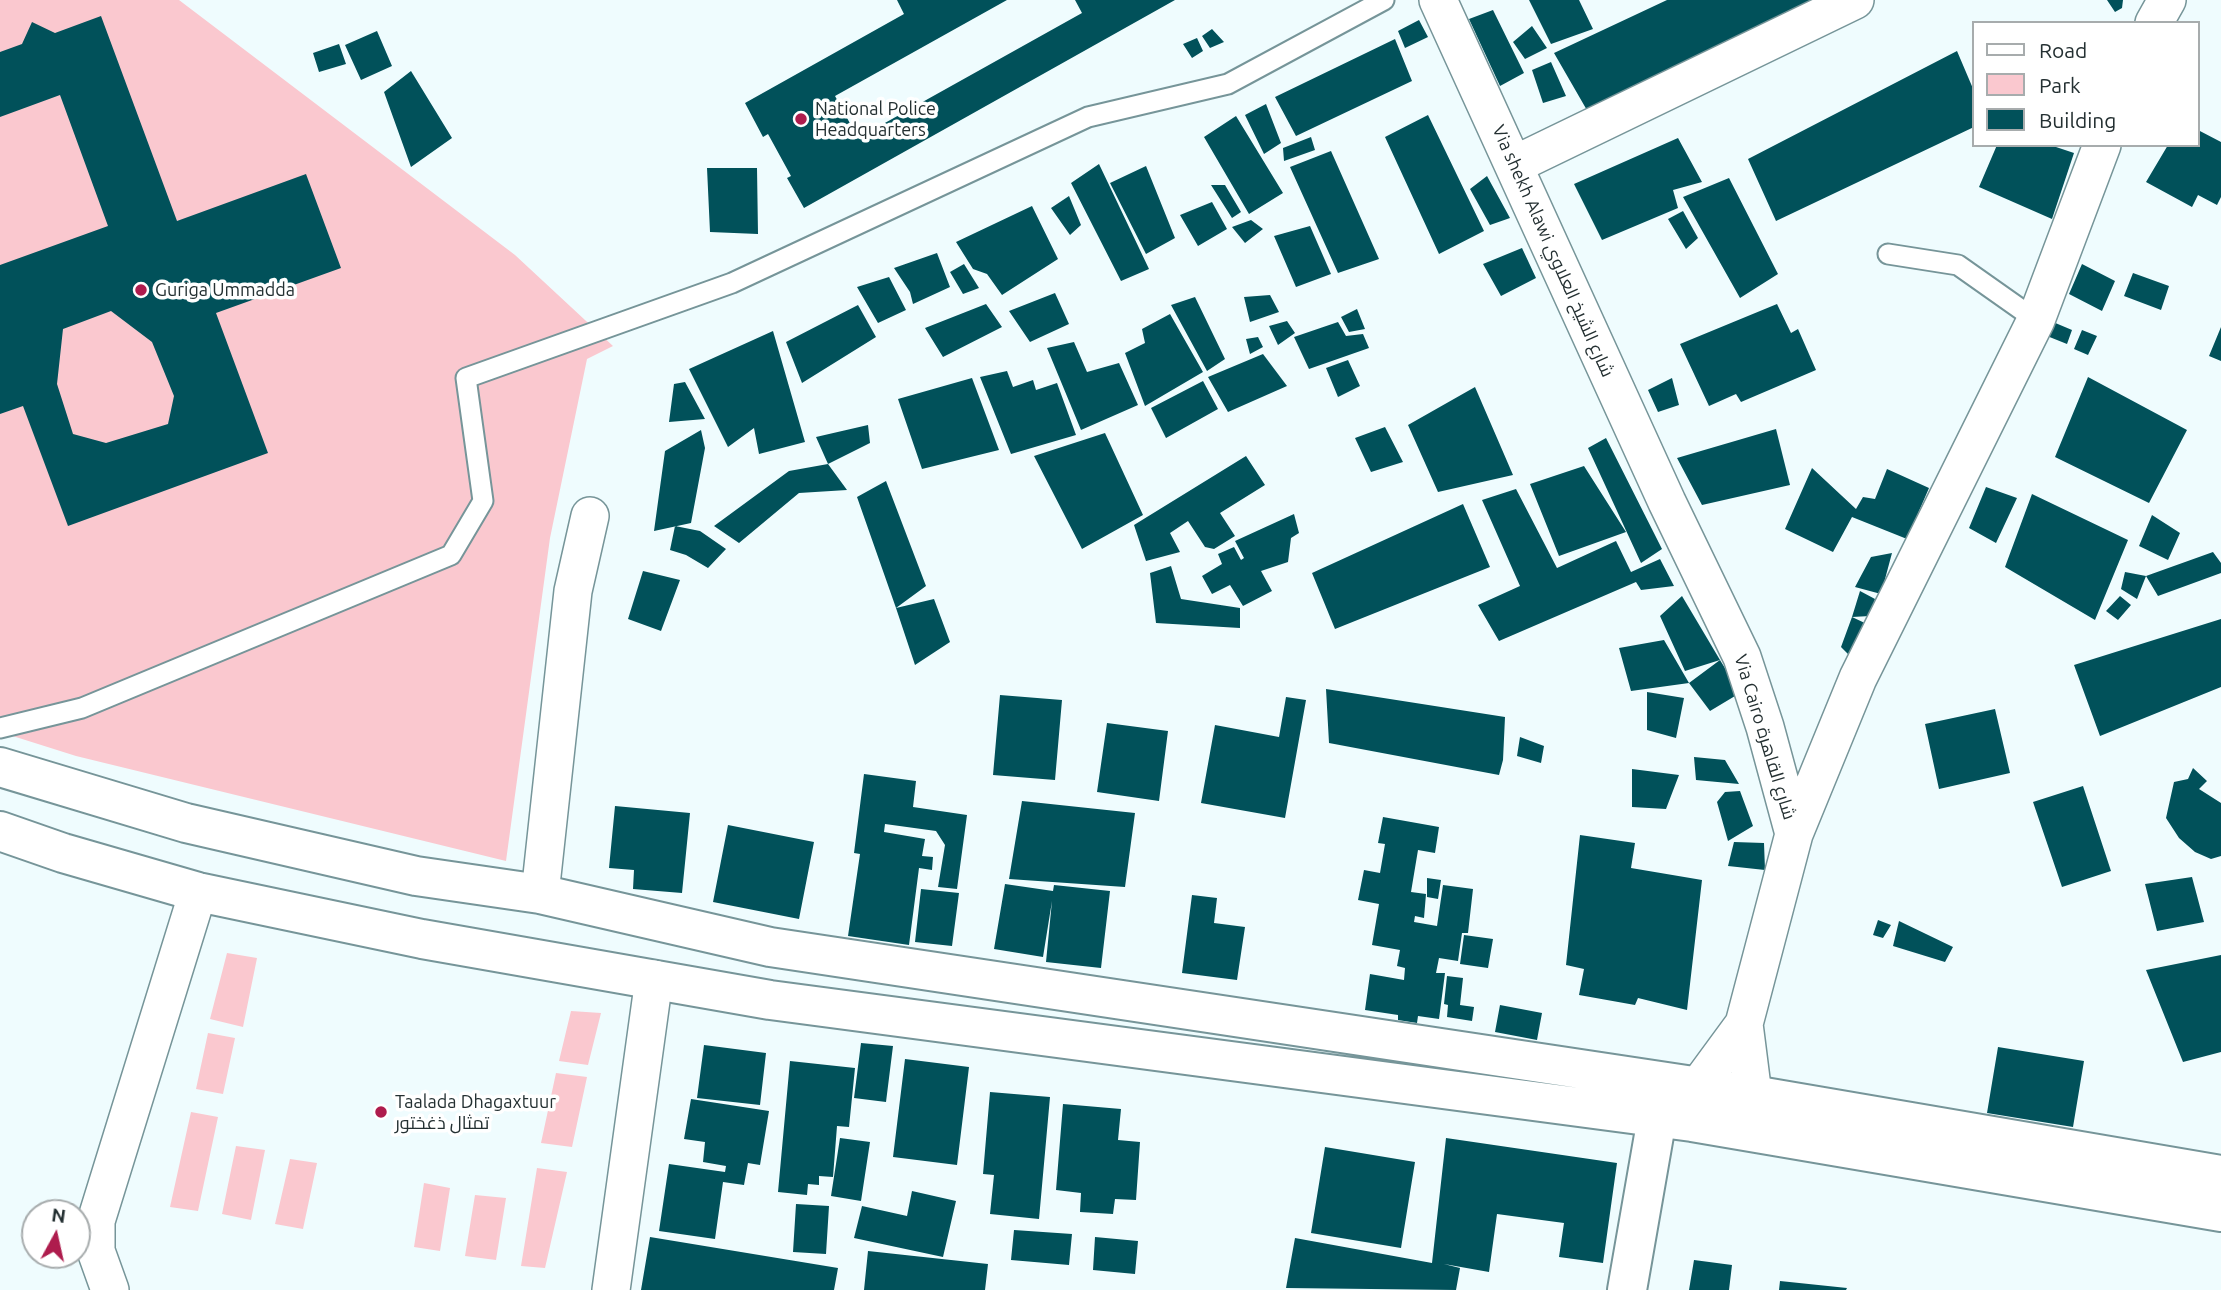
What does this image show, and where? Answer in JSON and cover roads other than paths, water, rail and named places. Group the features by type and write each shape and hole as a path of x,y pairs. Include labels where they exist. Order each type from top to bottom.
{"main road":[{"path":"0,767 186,823 416,876 540,894 770,947 1679,1102 2221,1175"},
{"path":"0,831 63,853 198,892 422,939 770,1000 1679,1102"},
{"path":"416,876 422,939"},
{"name":"Via Cairo شارع القاهرة","path":"1627,1290 1679,1102"},
{"path":"1750,1113 2221,1212 2221,1206"}],"street":[{"name":"Via shekh Alawi شارع الشيخ العلاوي","path":"1438,0 1667,502"},
{"path":"1514,165 1855,0"},
{"path":"2155,21 2167,0"},
{"path":"1794,834 1858,678 2036,320 2101,147"},
{"name":"Via Cairo شارع القاهرة","path":"1667,502 1742,657 1794,834 1744,1024 1750,1113"},
{"path":"540,894 573,591 590,516"},
{"path":"110,1290 96,1251 96,1221 198,892"},
{"path":"611,1290 654,979"},
{"name":"Via Cairo شارع القاهرة","path":"1679,1102 1744,1024"}],"lane":[{"path":"0,728 82,708 451,555 483,500 466,378 732,283 1088,117 1228,83 1384,0"},
{"path":"1888,254 1958,265 2036,320"}],"place":[{"name":"National Police Headquarters","path":"801,119"},
{"name":"Guriga Ummadda","path":"141,290"},
{"name":"Taalada Dhagaxtuur تمثال ذغختور","path":"381,1112"}]}
